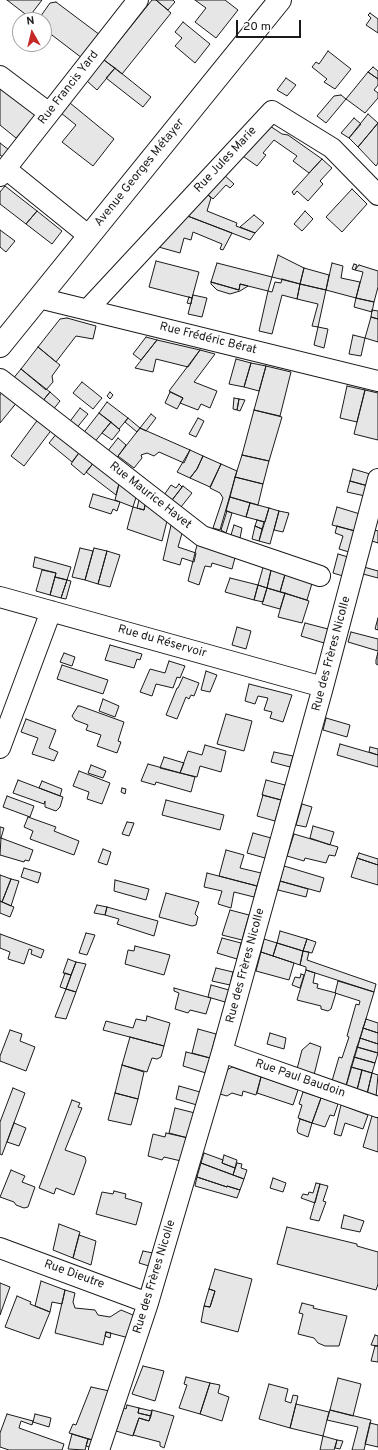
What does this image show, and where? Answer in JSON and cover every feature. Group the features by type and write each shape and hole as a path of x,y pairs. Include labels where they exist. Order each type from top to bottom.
{"street":[{"name":"Rue Francis Yard","path":"3,172 138,0"},
{"name":"Avenue Georges Métayer","path":"0,346 280,0"},
{"path":"0,76 49,113"},
{"name":"Rue Jules Marie","path":"88,309 272,111 332,148 378,195"},
{"path":"3,172 89,236"},
{"name":"Rue Frédéric Bérat","path":"39,298 378,381"},
{"name":"Rue Maurice Havet","path":"0,379 202,536 320,576"},
{"name":"Rue des Frères Nicolle","path":"100,1450 148,1302 222,1052 323,687 378,479"},
{"name":"Rue du Réservoir","path":"0,597 323,687"},
{"path":"0,748 51,611"},
{"name":"Rue Paul Baudoin","path":"222,1052 378,1107"},
{"name":"Rue Dieutre","path":"0,1248 148,1302"}],"building":[{"path":"7,0 42,0 33,12 23,12"},
{"path":"152,0 156,0 171,13 122,74 104,60"},
{"path":"156,0 173,0 175,2 168,10"},
{"path":"195,0 225,0 238,10 216,38 195,22 206,8"},
{"path":"56,2 100,35 82,58 52,35 52,12 44,12 50,3"},
{"path":"370,13 378,19 378,33 366,25 371,18 368,15"},
{"path":"183,22 210,44 195,63 175,46 182,38 175,32"},
{"path":"328,51 351,69 335,89 324,82 327,79 312,67 316,62 319,64"},
{"path":"104,60 115,68 97,90 87,81"},
{"path":"373,67 378,71 378,79 368,72"},
{"path":"115,68 151,97 143,107 106,78"},
{"path":"368,72 378,79 378,85 374,90 378,93 378,98 365,113 346,99"},
{"path":"286,78 296,85 287,96 277,90"},
{"path":"0,87 34,113 35,117 16,138 0,125"},
{"path":"341,95 346,99 326,123 317,116 334,96"},
{"path":"70,103 114,139 93,166 62,142 76,125 61,113"},
{"path":"368,114 378,123 358,147 349,138"},
{"path":"354,118 361,124 349,138 341,133"},
{"path":"378,123 378,163 376,166 358,147"},
{"path":"270,126 282,134 288,135 322,159 309,173 293,161 297,156 274,140 263,153 266,155 257,166 240,154"},
{"path":"0,143 9,150 3,157 0,155"},
{"path":"322,159 332,168 320,181 323,184 308,201 297,191 294,195 292,192"},
{"path":"222,173 234,184 230,188 226,185 213,199 205,192"},
{"path":"5,186 37,211 26,224 0,204 0,192"},
{"path":"352,189 367,204 342,232 326,217"},
{"path":"205,192 211,198 207,211 237,223 236,226 255,233 250,240 185,215"},
{"path":"37,211 62,231 52,244 26,224"},
{"path":"305,211 313,219 302,231 294,224"},
{"path":"185,215 232,233 223,250 220,249 222,244 193,232 191,240 184,238 180,253 155,246"},
{"path":"254,215 264,223 255,233 240,227"},
{"path":"0,230 15,241 6,252 0,247"},
{"path":"278,255 304,268 300,284 272,277"},
{"path":"156,261 199,272 192,298 149,287"},
{"path":"217,263 272,277 268,291 240,284 239,290 211,282"},
{"path":"332,263 343,266 341,278 360,282 356,298 326,290"},
{"path":"354,264 357,265 355,270 352,269"},
{"path":"359,265 378,271 378,287 374,302 356,298 363,272 355,270"},
{"path":"304,268 329,275 326,290 300,284"},
{"path":"282,279 300,284 297,299 282,295 272,334 259,331 268,291 272,292 275,282 281,283"},
{"path":"211,282 239,290 240,284 248,286 240,291 230,294 217,290"},
{"path":"300,284 326,290 318,327 312,326 318,304 297,299"},
{"path":"193,295 207,298 202,317 188,314"},
{"path":"189,297 192,298 191,304 187,303"},
{"path":"356,298 374,302 372,312 354,307"},
{"path":"372,310 378,311 378,319 371,317"},
{"path":"371,317 378,319 378,342 365,338"},
{"path":"67,318 96,326 93,339 76,336 56,362 38,347 60,319"},
{"path":"318,327 328,329 324,348 314,345"},
{"path":"353,335 365,338 361,356 349,354"},
{"path":"146,337 157,340 141,360 133,354"},
{"path":"157,340 200,350 188,367 156,359 153,372 135,368"},
{"path":"38,347 60,365 52,376 53,382 46,390 21,369"},
{"path":"200,350 215,354 194,382 217,391 210,408 201,404 198,410 180,403 183,398 169,391"},
{"path":"236,359 251,363 244,387 229,384"},
{"path":"251,363 266,366 259,391 244,387"},
{"path":"266,366 291,372 280,416 254,410"},
{"path":"21,369 50,392 41,403 12,380"},
{"path":"82,382 102,398 93,409 73,393"},
{"path":"347,386 365,390 357,422 340,418"},
{"path":"4,390 18,401 0,423 0,395"},
{"path":"365,390 378,393 378,440 354,434"},
{"path":"50,392 60,401 52,411 41,403"},
{"path":"110,392 113,395 110,399 107,396"},
{"path":"170,392 183,398 177,409 165,403"},
{"path":"234,398 239,399 237,410 233,409"},
{"path":"239,399 245,400 240,411 237,410"},
{"path":"107,402 128,418 119,429 99,413"},
{"path":"80,408 88,414 75,430 68,424"},
{"path":"254,410 282,417 269,461 242,455"},
{"path":"99,413 111,422 93,444 82,435"},
{"path":"151,414 156,418 146,431 140,428"},
{"path":"39,418 53,428 24,466 11,456"},
{"path":"128,418 140,428 137,432 125,422"},
{"path":"198,418 204,421 196,437 189,434"},
{"path":"111,422 120,430 112,440 102,433"},
{"path":"140,428 190,450 184,463 159,452 154,456 147,453 141,455 142,458 134,468 118,456"},
{"path":"58,432 81,450 72,462 49,443"},
{"path":"118,438 126,445 116,459 107,452"},
{"path":"81,450 95,461 84,475 71,464"},
{"path":"190,450 203,456 197,469 190,478 177,472"},
{"path":"242,455 269,461 263,484 235,477"},
{"path":"203,456 221,464 210,487 190,478 197,469"},
{"path":"95,461 120,480 116,495 86,472"},
{"path":"221,464 237,471 220,530 213,528 223,498 220,493 210,488"},
{"path":"353,469 370,474 368,486 350,481"},
{"path":"235,477 263,484 258,505 230,497"},
{"path":"120,480 137,494 133,507 115,500"},
{"path":"350,481 368,486 365,496 347,492"},
{"path":"179,484 182,487 170,503 164,495 171,485 176,488"},
{"path":"183,486 192,493 181,507 172,500"},
{"path":"93,494 120,502 117,511 113,509 111,514 89,507"},
{"path":"140,496 146,501 144,510 137,508"},
{"path":"230,497 250,503 246,517 226,511"},
{"path":"146,501 168,517 162,541 127,529 133,507 144,510"},
{"path":"250,503 269,508 265,522 246,517"},
{"path":"337,507 360,514 355,531 332,525"},
{"path":"269,508 279,511 270,544 259,541"},
{"path":"227,511 232,513 226,533 221,530"},
{"path":"279,511 289,513 283,532 274,530"},
{"path":"257,520 264,522 262,529 255,526"},
{"path":"172,521 183,530 178,547 196,553 194,562 182,558 180,565 163,560"},
{"path":"234,525 242,528 240,538 231,535"},
{"path":"255,526 262,529 259,541 252,539"},
{"path":"337,526 355,531 349,552 339,549 343,536 335,533"},
{"path":"375,530 378,531 378,543 372,541"},
{"path":"198,541 236,554 232,569 212,563 211,567 205,566 199,585 188,581"},
{"path":"80,548 93,551 85,580 72,577"},
{"path":"94,548 107,551 98,584 85,580"},
{"path":"107,551 120,555 110,587 98,584"},
{"path":"338,554 348,557 343,576 333,573"},
{"path":"35,557 71,567 67,580 55,577 56,573 33,567"},
{"path":"264,564 272,566 267,588 258,585"},
{"path":"272,566 286,571 280,592 267,588"},
{"path":"364,567 378,571 378,578 363,574"},
{"path":"42,570 56,573 50,595 36,591"},
{"path":"286,571 313,580 307,600 280,592"},
{"path":"55,577 67,580 61,598 50,595"},
{"path":"230,578 258,585 254,600 225,592"},
{"path":"67,580 71,581 66,599 61,598"},
{"path":"258,585 267,588 263,602 254,600"},
{"path":"267,588 285,593 280,609 262,604"},
{"path":"285,593 309,601 302,623 278,617"},
{"path":"378,618 378,630 375,629"},
{"path":"305,623 328,629 324,643 301,636"},
{"path":"237,627 251,631 246,649 232,645"},
{"path":"351,632 378,639 378,651 348,642"},
{"path":"110,645 142,654 140,660 137,659 134,668 105,660"},
{"path":"378,652 378,665 376,664 376,660"},
{"path":"64,653 75,657 72,666 60,662"},
{"path":"169,661 185,666 180,678 177,677 173,688 156,684 152,696 140,692 150,669 165,673"},
{"path":"62,665 108,680 103,694 57,679"},
{"path":"206,671 217,675 210,692 201,690"},
{"path":"183,677 199,683 194,696 191,695 189,699 186,697 177,719 166,715"},
{"path":"249,684 292,695 283,722 270,718 272,712 264,710 268,698 258,696 255,704 245,701"},
{"path":"103,699 119,706 115,717 99,711"},
{"path":"78,706 124,722 118,741 121,742 117,753 97,746 101,735 86,730 88,725 75,720 72,716"},
{"path":"226,714 252,721 244,751 217,744"},
{"path":"326,718 350,725 347,737 323,730"},
{"path":"26,719 56,730 49,748 58,752 54,761 32,754 38,738 21,732"},
{"path":"340,744 378,755 378,767 337,755"},
{"path":"205,745 226,751 221,772 200,766 197,777 180,773 188,751 202,755"},
{"path":"370,747 378,749 378,755 369,752"},
{"path":"274,752 293,756 290,767 271,762"},
{"path":"164,757 184,763 180,773 160,768"},
{"path":"148,764 195,777 191,792 156,782 155,785 141,781"},
{"path":"91,765 106,771 103,778 88,773"},
{"path":"79,771 110,783 102,804 87,799 89,792 73,786"},
{"path":"18,780 63,797 60,807 56,811 45,807 45,801 44,804 13,793"},
{"path":"266,780 285,785 281,800 262,795"},
{"path":"42,781 62,789 60,796 39,788"},
{"path":"122,788 126,789 125,794 121,792"},
{"path":"263,795 281,800 275,821 257,816"},
{"path":"7,796 34,806 30,817 3,807"},
{"path":"166,800 224,815 220,830 162,815"},
{"path":"302,804 312,807 306,827 296,825"},
{"path":"28,817 56,827 54,831 79,841 74,855 30,839 33,831 24,827"},
{"path":"127,822 134,823 129,836 122,834"},
{"path":"313,826 334,832 330,845 310,838"},
{"path":"0,827 4,828 1,838 0,838"},
{"path":"253,833 271,838 265,858 247,853"},
{"path":"294,834 338,847 335,856 329,855 326,863 305,858 304,861 287,856"},
{"path":"1,838 33,850 29,861 25,860 24,862 0,855"},
{"path":"103,849 111,852 107,865 98,862"},
{"path":"226,850 244,855 240,868 261,873 257,886 219,876"},
{"path":"359,853 378,859 378,865 357,858"},
{"path":"357,858 378,865 378,885 351,877"},
{"path":"284,866 324,878 320,892 280,881"},
{"path":"24,868 41,873 38,883 21,877"},
{"path":"207,873 257,886 254,897 234,892 231,908 218,904 222,891 204,887"},
{"path":"0,875 11,879 2,902 0,901"},
{"path":"11,879 19,881 11,906 2,902"},
{"path":"115,880 149,889 146,900 114,891"},
{"path":"280,881 308,889 306,897 278,890"},
{"path":"166,893 199,902 195,914 198,917 196,925 192,926 159,917"},
{"path":"0,901 14,907 10,917 0,913"},
{"path":"97,905 107,907 105,915 94,913"},
{"path":"107,907 158,921 154,936 117,924 119,919 105,915"},
{"path":"230,910 249,915 242,940 222,935"},
{"path":"280,931 307,939 303,951 277,943"},
{"path":"86,933 95,935 87,955 79,953"},
{"path":"0,934 44,950 41,958 31,954 32,950 29,949 24,964 8,959 10,952 0,948"},
{"path":"222,938 241,943 237,959 217,953"},
{"path":"264,939 277,943 273,956 261,952"},
{"path":"307,939 316,942 312,953 303,951"},
{"path":"277,943 303,951 300,965 273,956"},
{"path":"135,946 170,955 164,975 125,964 128,950 134,951"},
{"path":"303,951 309,952 307,960 376,984 374,992 306,970 306,967 300,965"},
{"path":"261,952 294,963 289,980 256,971"},
{"path":"68,959 76,962 71,975 63,973"},
{"path":"76,962 86,964 76,992 66,989"},
{"path":"216,968 233,972 230,985 212,981"},
{"path":"306,970 315,973 313,983 318,984 317,988 336,993 331,1009 328,1011 321,1009 321,1006 297,1000"},
{"path":"65,973 71,975 66,989 60,987"},
{"path":"301,974 304,975 300,988 292,985 295,977 300,978"},
{"path":"338,981 374,992 346,1086 332,1081 339,1057 342,1058 349,1037 347,1036 356,1004 359,1005 360,1001 335,993"},
{"path":"211,985 229,990 225,1002 208,997"},
{"path":"174,988 211,998 206,1014 190,1010 188,1013 175,1009 179,993 174,991"},
{"path":"66,989 76,992 66,1019 55,1017"},
{"path":"147,1016 170,1023 164,1046 103,1030 106,1021 133,1028 136,1019 146,1021"},
{"path":"366,1019 378,1023 378,1033 363,1028"},
{"path":"363,1028 378,1033 378,1044 360,1038"},
{"path":"198,1029 216,1034 210,1058 192,1053"},
{"path":"10,1030 22,1034 20,1041 35,1047 26,1071 0,1061 0,1056"},
{"path":"270,1033 286,1038 284,1049 267,1044"},
{"path":"130,1037 164,1046 161,1057 157,1059 152,1058 147,1072 122,1065"},
{"path":"360,1038 378,1044 378,1053 357,1047"},
{"path":"310,1043 321,1047 314,1075 297,1069 302,1050"},
{"path":"357,1047 378,1053 375,1063 354,1057"},
{"path":"186,1052 210,1058 206,1073 183,1066"},
{"path":"354,1057 375,1063 372,1073 351,1067"},
{"path":"122,1065 144,1072 138,1099 115,1093"},
{"path":"232,1067 261,1077 256,1095 243,1091 242,1096 232,1093 227,1096 220,1094 227,1070"},
{"path":"351,1067 362,1070 357,1090 346,1086"},
{"path":"362,1070 372,1073 367,1094 357,1090"},
{"path":"372,1073 378,1075 376,1097 367,1094"},
{"path":"261,1077 298,1090 293,1105 257,1093"},
{"path":"179,1086 200,1092 197,1105 176,1099"},
{"path":"13,1088 25,1093 2,1155 0,1154 0,1122"},
{"path":"303,1092 321,1098 312,1123 298,1118 302,1105 299,1104"},
{"path":"115,1093 138,1099 131,1125 108,1120"},
{"path":"321,1098 338,1104 334,1116 330,1115 325,1127 312,1123"},
{"path":"72,1100 80,1103 78,1107 82,1108 65,1150 85,1157 86,1161 74,1195 56,1188 54,1194 39,1188"},
{"path":"341,1105 368,1115 363,1129 345,1123 341,1136 334,1134"},
{"path":"175,1108 195,1113 188,1138 169,1133"},
{"path":"372,1116 378,1118 378,1152 363,1147"},
{"path":"300,1119 312,1123 308,1137 298,1133 297,1130"},
{"path":"14,1123 26,1128 19,1146 7,1142"},
{"path":"166,1133 188,1138 181,1161 164,1157 162,1160 148,1156 153,1134 165,1137"},
{"path":"204,1153 223,1160 222,1163 235,1168 233,1175 201,1163"},
{"path":"224,1155 237,1160 235,1168 222,1163"},
{"path":"201,1163 244,1179 240,1190 197,1177"},
{"path":"237,1163 242,1164 241,1168 247,1170 244,1179 233,1175"},
{"path":"11,1170 25,1176 22,1182 35,1187 28,1207 24,1208 16,1205 14,1202 0,1197"},
{"path":"197,1177 240,1190 237,1198 195,1186"},
{"path":"273,1178 286,1183 283,1192 270,1188"},
{"path":"316,1183 320,1184 315,1203 301,1198 303,1194 308,1195 309,1192 313,1193"},
{"path":"320,1184 328,1186 323,1201 326,1202 319,1221 310,1219"},
{"path":"114,1191 126,1194 125,1198 142,1203 136,1225 96,1214 102,1192 113,1194"},
{"path":"344,1215 364,1221 360,1232 341,1228"},
{"path":"59,1224 80,1232 73,1258 53,1250"},
{"path":"287,1227 357,1244 357,1246 378,1252 378,1284 376,1290 277,1264"},
{"path":"79,1235 96,1241 91,1265 73,1258"},
{"path":"143,1251 153,1253 149,1266 139,1263"},
{"path":"215,1269 252,1279 238,1332 201,1322 204,1306 210,1307 215,1291 209,1289"},
{"path":"41,1281 65,1290 62,1304 52,1302 50,1312 35,1306"},
{"path":"0,1283 10,1287 0,1315"},
{"path":"209,1289 215,1291 210,1307 204,1306"},
{"path":"65,1290 75,1293 73,1302 75,1308 95,1310 98,1315 110,1317 121,1310 133,1315 138,1323 133,1339 106,1332 103,1345 55,1333"},
{"path":"17,1296 31,1302 30,1304 50,1312 39,1339 5,1327"},
{"path":"302,1303 314,1306 313,1308 347,1316 339,1346 325,1346 318,1343 314,1338 298,1334 303,1314 299,1313"},
{"path":"106,1332 111,1333 110,1338 105,1336"},
{"path":"375,1335 378,1336 378,1346 371,1345"},
{"path":"375,1346 378,1346 378,1362 371,1361"},
{"path":"143,1366 164,1371 155,1401 132,1394"},
{"path":"186,1377 210,1383 200,1414 179,1408 187,1385 184,1384"},
{"path":"338,1378 361,1384 353,1416 330,1410"},
{"path":"210,1383 220,1385 218,1393 229,1397 222,1421 200,1414"},
{"path":"269,1384 288,1389 285,1401 291,1403 293,1395 298,1396 290,1428 259,1419"},
{"path":"91,1387 114,1392 96,1441 69,1433 73,1424 76,1425"},
{"path":"296,1404 329,1412 323,1436 290,1428"},
{"path":"127,1405 139,1408 138,1413 151,1416 149,1421 139,1418 133,1436 116,1431 124,1408 126,1409"},
{"path":"139,1408 152,1411 151,1416 138,1413"},
{"path":"152,1410 174,1416 164,1448 160,1446 160,1442 133,1435 139,1418 149,1421"},
{"path":"330,1410 371,1420 364,1450 352,1450 358,1427 327,1420"},
{"path":"7,1414 33,1421 32,1425 21,1421 19,1428 64,1444 62,1450 9,1450 0,1447 0,1433"},
{"path":"35,1414 51,1418 49,1427 33,1422"},
{"path":"370,1423 378,1425 378,1447 365,1444"},
{"path":"72,1434 88,1439 85,1450 68,1449"},
{"path":"323,1436 337,1440 334,1450 320,1450"},
{"path":"88,1439 96,1441 93,1448 86,1446"},
{"path":"337,1440 343,1441 340,1449 335,1448"}]}
